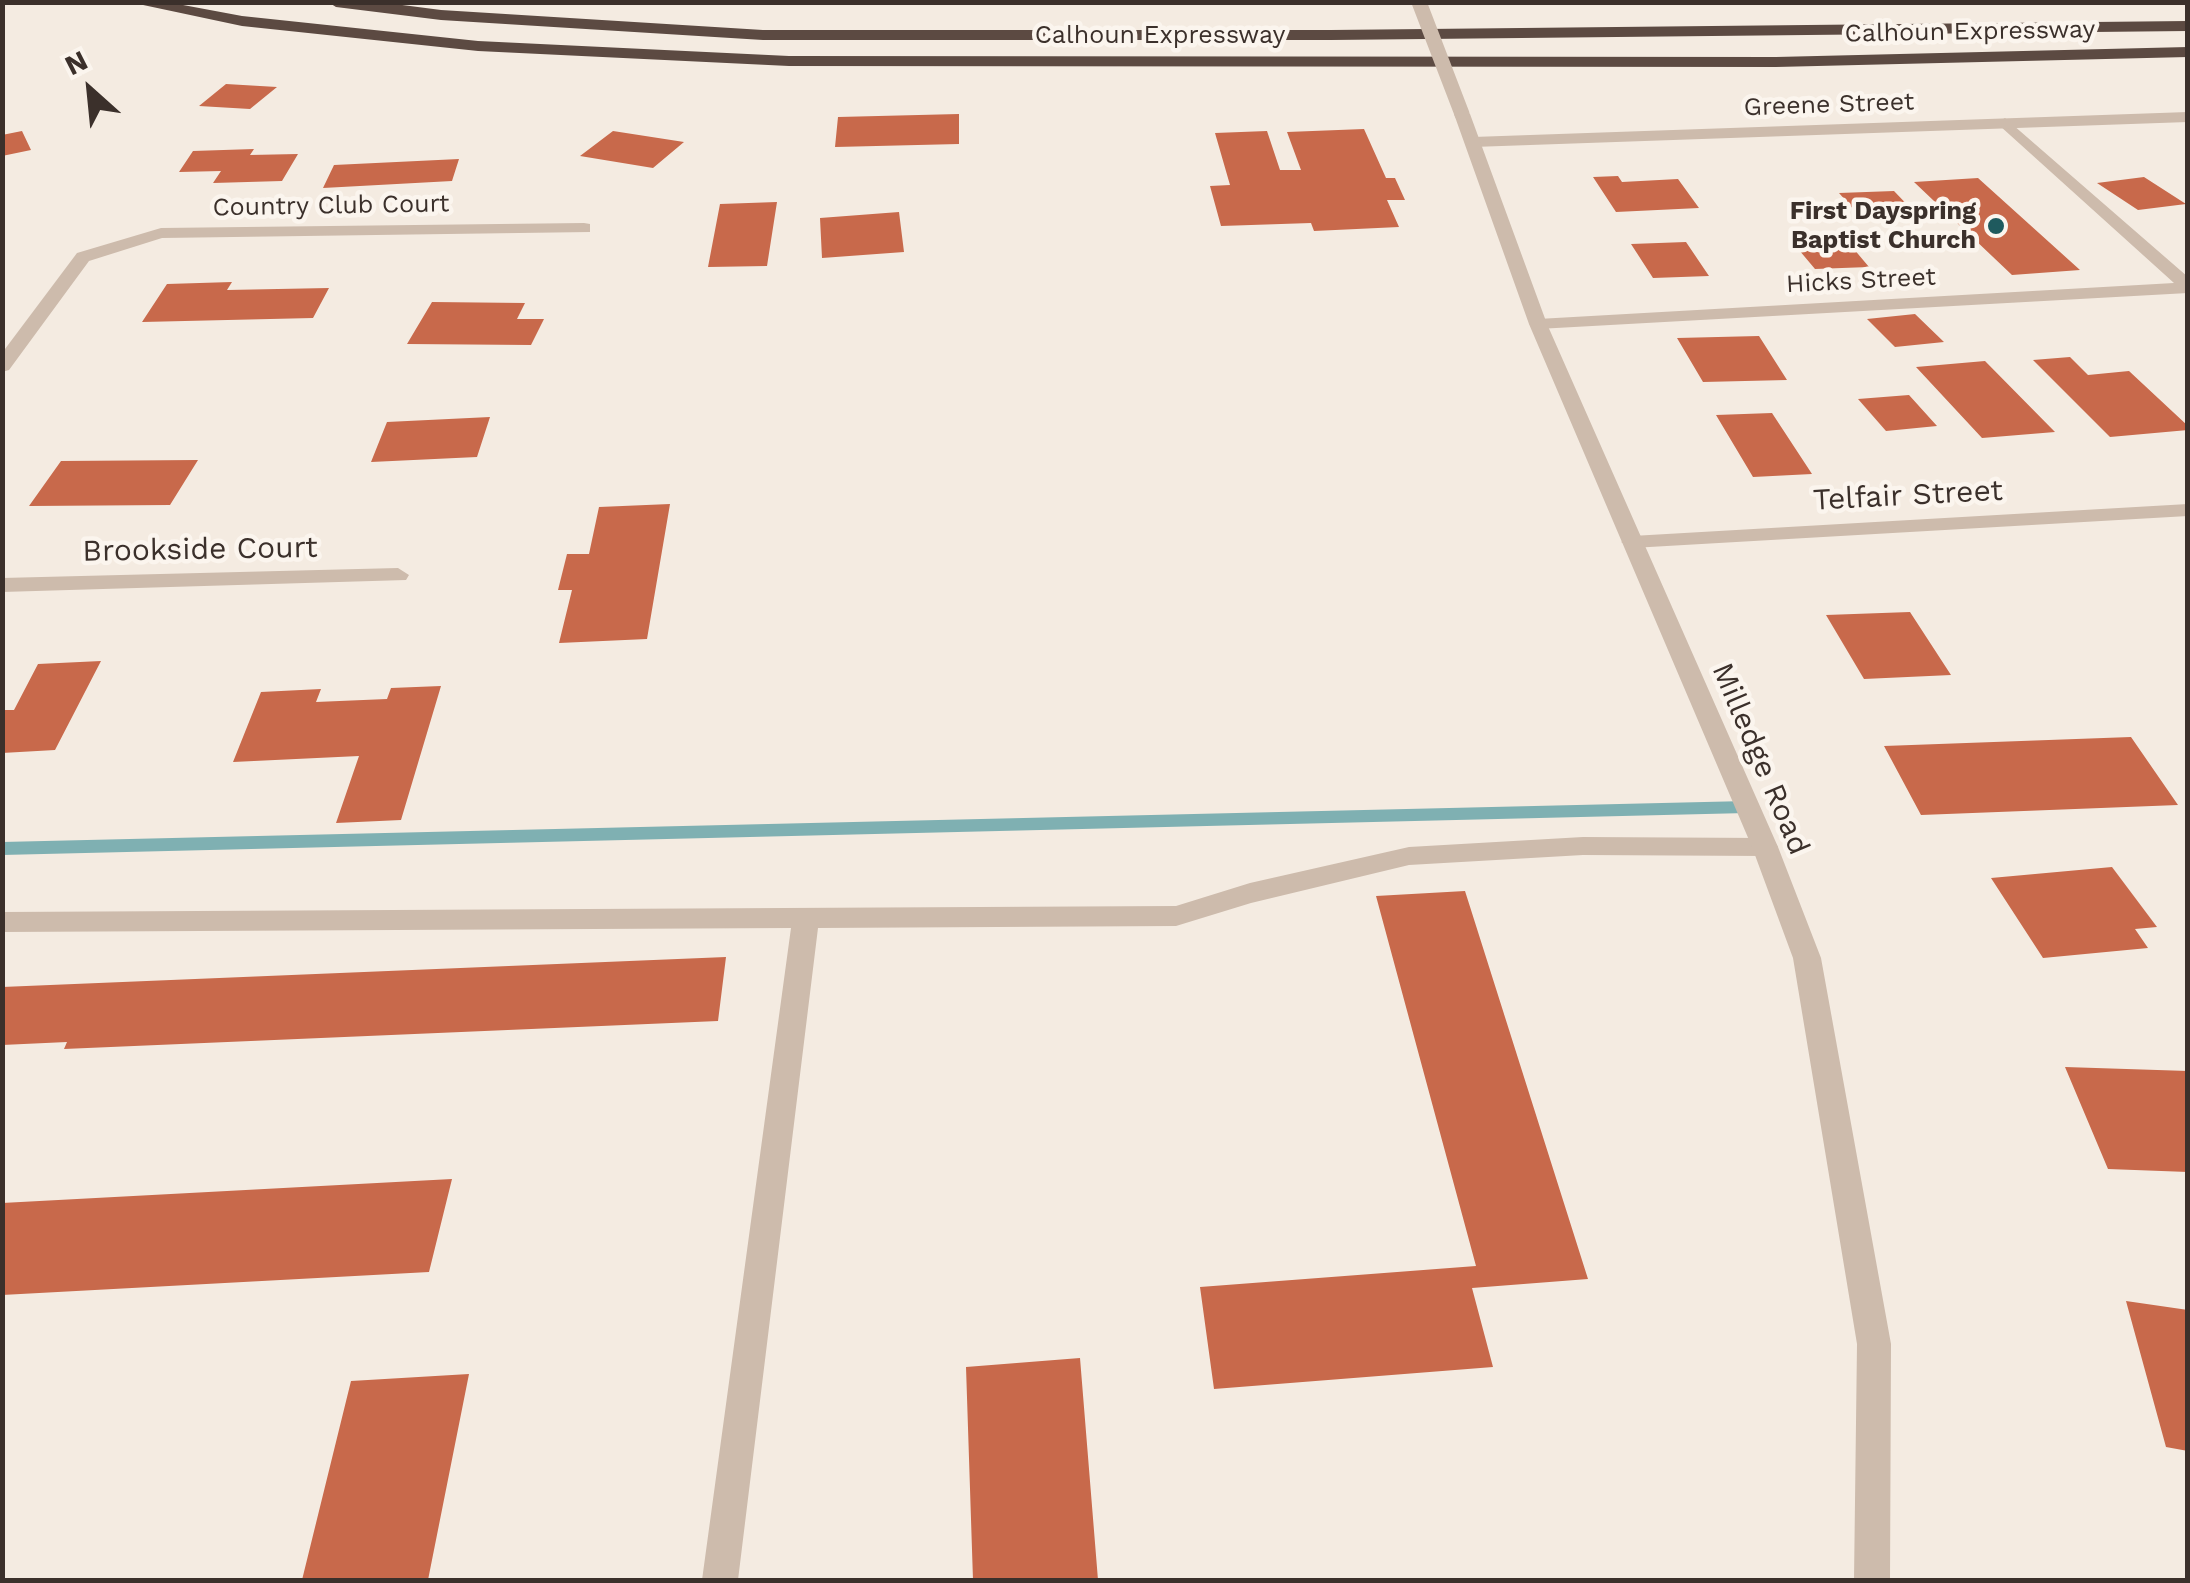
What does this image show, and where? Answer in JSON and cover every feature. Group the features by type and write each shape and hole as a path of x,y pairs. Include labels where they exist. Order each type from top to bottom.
{"highway":[{"name":"Calhoun Expressway","path":"137,2 242,20 478,46 788,61 1776,62 2188,52"},
{"name":"Calhoun Expressway","path":"336,2 496,19 763,35 1350,35 2188,26"}],"street":[{"name":"Milledge Road","path":"1419,2 1538,324 1765,847 1808,958 1874,1344 1872,1580"},
{"name":"Greene Street","path":"1473,142 2188,117"},
{"path":"2005,124 2188,287"},
{"name":"Country Club Court","path":"2,366 82,258 161,233 584,228"},
{"name":"Hicks Street","path":"1538,324 2188,287"},
{"name":"Telfair Street","path":"1632,542 2188,510"},
{"name":"Brookside Court","path":"2,584 398,575"},
{"path":"2,922 1176,916 1250,892 1408,856 1583,846 1765,847"},
{"path":"720,1580 806,920"}],"building":[{"path":"226,84 277,87 250,109 199,106"},
{"path":"959,114 959,144 835,147 838,117"},
{"path":"1364,129 1386,178 1395,178 1405,200 1387,200 1399,227 1314,231 1311,223 1221,226 1210,186 1230,185 1215,133 1267,131 1280,170 1301,170 1287,132"},
{"path":"22,131 31,150 2,156 2,135"},
{"path":"613,131 684,142 653,168 580,156"},
{"path":"254,149 250,155 298,154 282,181 213,183 221,171 179,172 193,151"},
{"path":"459,159 452,181 323,188 334,165"},
{"path":"1618,176 1622,182 1678,179 1699,208 1616,212 1593,177"},
{"path":"2144,177 2186,204 2138,210 2097,183"},
{"name":"First Dayspring Baptist Church","path":"1978,178 2080,270 2012,275 1914,182"},
{"path":"1894,191 1918,216 1862,219 1839,193"},
{"path":"777,202 767,266 708,267 720,204"},
{"path":"899,212 904,252 822,258 820,218"},
{"path":"1686,242 1709,276 1653,278 1631,244"},
{"path":"1853,248 1869,267 1815,269 1799,250"},
{"path":"232,282 227,290 329,288 313,318 142,322 167,284"},
{"path":"432,302 525,303 517,319 544,319 531,345 407,344"},
{"path":"1915,314 1944,342 1895,347 1867,319"},
{"path":"1759,336 1787,380 1703,382 1677,338"},
{"path":"2070,357 2088,375 2129,371 2188,430 2110,437 2033,360"},
{"path":"1985,361 2055,432 1982,438 1916,367"},
{"path":"1909,395 1937,426 1886,431 1858,399"},
{"path":"1772,413 1812,474 1753,477 1716,415"},
{"path":"490,417 477,457 371,462 387,422"},
{"path":"198,460 170,505 29,506 61,461"},
{"path":"670,504 647,639 559,643 572,590 558,590 567,554 589,554 599,507"},
{"path":"1910,612 1951,675 1864,679 1826,615"},
{"path":"101,661 55,750 2,753 2,710 14,710 38,664"},
{"path":"441,686 401,820 336,823 359,756 233,762 261,692 321,689 316,702 387,699 391,688"},
{"path":"2131,737 2178,805 1921,815 1884,746"},
{"path":"2112,867 2157,927 2135,929 2148,948 2043,958 1991,878"},
{"path":"1465,891 1588,1279 1472,1288 1493,1367 1214,1389 1200,1287 1476,1266 1376,896"},
{"path":"726,957 718,1021 64,1049 67,1042 2,1045 2,987"},
{"path":"2065,1067 2188,1071 2188,1172 2108,1169"},
{"path":"452,1179 429,1272 2,1295 2,1203"},
{"path":"2126,1301 2188,1310 2188,1451 2166,1447"},
{"path":"1080,1358 1098,1580 973,1580 966,1367"},
{"path":"469,1374 428,1580 302,1580 351,1381"}],"waterway":[{"path":"2,849 1747,807"}],"place":[{"name":"First Dayspring Baptist Church","path":"1996,226"}]}
